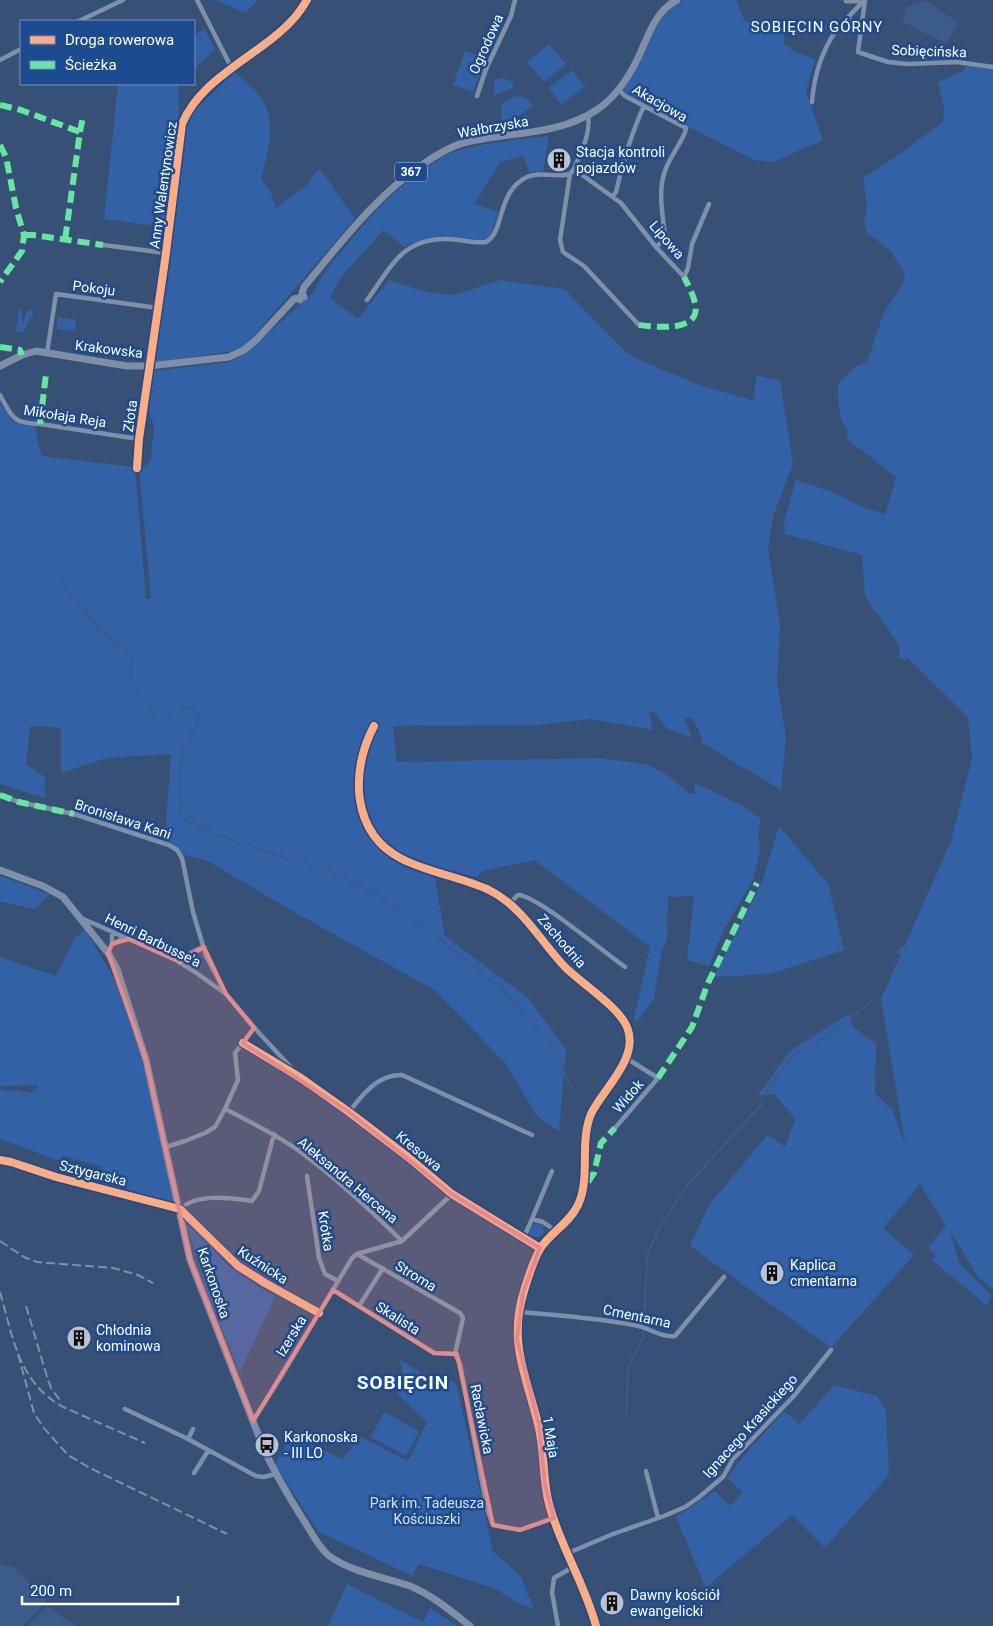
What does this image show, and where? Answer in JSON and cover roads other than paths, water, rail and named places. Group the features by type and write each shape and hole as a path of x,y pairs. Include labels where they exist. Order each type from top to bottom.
{"main road":[{"name":"Wałbrzyska","path":"302,299 307,283 383,195 441,152 476,140 555,129 575,122 603,105 619,90 636,62 654,22 662,11 676,0"},
{"path":"847,0 857,0"},
{"name":"Krakowska","path":"0,366 22,355 36,351 127,366 149,366 229,357 244,350 256,340 293,301 302,299"},
{"name":"Karkonoska","path":"0,870 58,893 70,904 108,953 124,987 140,1039 180,1208 190,1260 252,1421 275,1474 327,1554 346,1566 422,1592 435,1599 470,1626"}],"street":[{"path":"81,20 123,0"},
{"path":"197,0 231,67"},
{"name":"Anny Walentynowicz","path":"149,366 166,253 182,124 194,104 231,67 278,33 296,16 308,0"},
{"name":"Ogrodowa","path":"477,96 486,69 511,16 515,0"},
{"name":"Sobięcińska","path":"812,102 814,80 821,59 836,31 864,0"},
{"name":"Sobięcińska","path":"864,0 858,52 888,62 907,64 957,62 993,67"},
{"path":"848,18 862,28"},
{"path":"0,60 20,50"},
{"name":"Akacjowa","path":"619,90 625,96 686,128 686,132 675,149 664,173 661,189 665,237 656,247"},
{"path":"613,196 616,192 626,150 644,106"},
{"path":"588,115 588,132 574,169 570,174 560,240 563,252 584,266 639,325"},
{"name":"Lipowa","path":"574,169 613,196 630,213 656,247 684,277 688,268 692,244 709,204"},
{"path":"367,300 401,254 413,245 444,239 486,242 494,236 507,196 519,183 534,175 565,176 570,174"},
{"path":"103,245 166,253"},
{"name":"Pokoju","path":"47,353 56,294 158,308"},
{"name":"Złota","path":"137,468 149,366"},
{"name":"Mikołaja Reja","path":"0,395 13,418 26,423 139,439"},
{"name":"Zachodnia","path":"374,726 362,753 358,773 358,793 368,824 381,843 399,858 490,891 510,904 522,915 563,965 618,1013 630,1035 630,1046 626,1058 597,1103 586,1129 585,1171 581,1195 572,1215 540,1248"},
{"name":"Bronisława Kani","path":"0,795 19,802 74,814 169,845 177,850 182,858 204,947 218,981 226,994"},
{"name":"Zachodnia","path":"510,904 518,895 528,897 559,917 625,967"},
{"name":"Henri Barbusse'a","path":"81,918 178,962 226,994 254,1028 301,1078"},
{"path":"108,953 112,944 112,932"},
{"path":"112,944 120,940 129,939"},
{"path":"178,962 195,950 204,947"},
{"path":"166,1147 185,1142 215,1126 226,1109 238,1080 235,1054 254,1028"},
{"path":"243,1043 301,1078"},
{"name":"Widok","path":"615,1128 658,1078 626,1058"},
{"path":"349,1112 364,1093 372,1087 389,1076 402,1075 532,1135"},
{"name":"Kresowa","path":"301,1078 408,1157 452,1194 540,1248"},
{"name":"Aleksandra Hercena","path":"226,1109 274,1134 322,1169 402,1241"},
{"path":"180,1208 190,1202 209,1199 225,1198 252,1201 259,1191 274,1134"},
{"name":"Sztygarska","path":"0,1160 56,1177 180,1208"},
{"path":"524,1237 552,1171"},
{"name":"Krótka","path":"307,1176 319,1258 325,1274 338,1281"},
{"path":"357,1254 402,1241 452,1194"},
{"name":"Kuźnicka","path":"180,1208 238,1266 319,1313"},
{"path":"532,1219 543,1222 556,1231"},
{"name":"1 Maja","path":"540,1248 523,1293 519,1312 517,1332 520,1357 526,1387 539,1425 544,1480 549,1504 596,1626"},
{"name":"Izerska","path":"252,1421 352,1258 357,1254"},
{"name":"Stroma","path":"357,1254 460,1314 463,1318 455,1354"},
{"path":"358,1306 383,1268"},
{"name":"Cmentarna","path":"519,1312 572,1315 637,1325 669,1337 675,1336 724,1277"},
{"name":"Skalista","path":"333,1290 434,1353 455,1354"},
{"name":"Ignacego Krasickiego","path":"568,1554 603,1538 685,1507 698,1498 723,1477 733,1459 793,1397 831,1350"},
{"name":"Racławicka","path":"455,1354 460,1364 487,1509 493,1525 520,1530 554,1518"},
{"path":"125,1409 188,1439 256,1476 264,1477 275,1474"},
{"path":"188,1439 193,1429"},
{"path":"194,1473 208,1450"},
{"path":"646,1471 658,1518"},
{"path":"558,1626 552,1592 554,1578 572,1567"}],"waterway":[{"path":"59,576 78,604 97,626 132,658 131,679 135,689 150,703 155,724 167,721 172,717"},
{"path":"179,712 188,707 198,713 197,724 181,760 181,815 190,822 214,834 338,873 378,895 444,942 499,986 549,1041 572,1089"},
{"path":"766,1095 769,1087 791,1057 823,1039 871,1002"},
{"path":"644,1323 647,1256 660,1227 688,1184 763,1103"},
{"path":"626,1418 628,1367 643,1338 643,1332"}],"railway":[{"path":"0,1241 24,1257 37,1262 113,1268 138,1275 153,1283"},
{"path":"0,1292 14,1342 27,1371 36,1385 48,1397 63,1407 145,1443"},
{"path":"26,1306 48,1380 52,1390 61,1401"},
{"path":"18,1354 34,1413 43,1427 68,1455 90,1468 227,1534"}],"place":[{"name":"Stacja kontroli pojazdów","path":"559,160"},
{"name":"Kaplica cmentarna","path":"772,1273"},
{"name":"Chłodnia kominowa","path":"79,1338"},
{"name":"Karkonoska - III LO","path":"267,1445"},
{"name":"Dawny kościół ewangelicki","path":"612,1603"}],"district":[{"name":"SOBIĘCIN GÓRNY","path":"817,27"},
{"name":"SOBIĘCIN","path":"403,1382"}],"park label":[{"name":"Park im. Tadeusza Kościuszki","path":"427,1512"}]}
